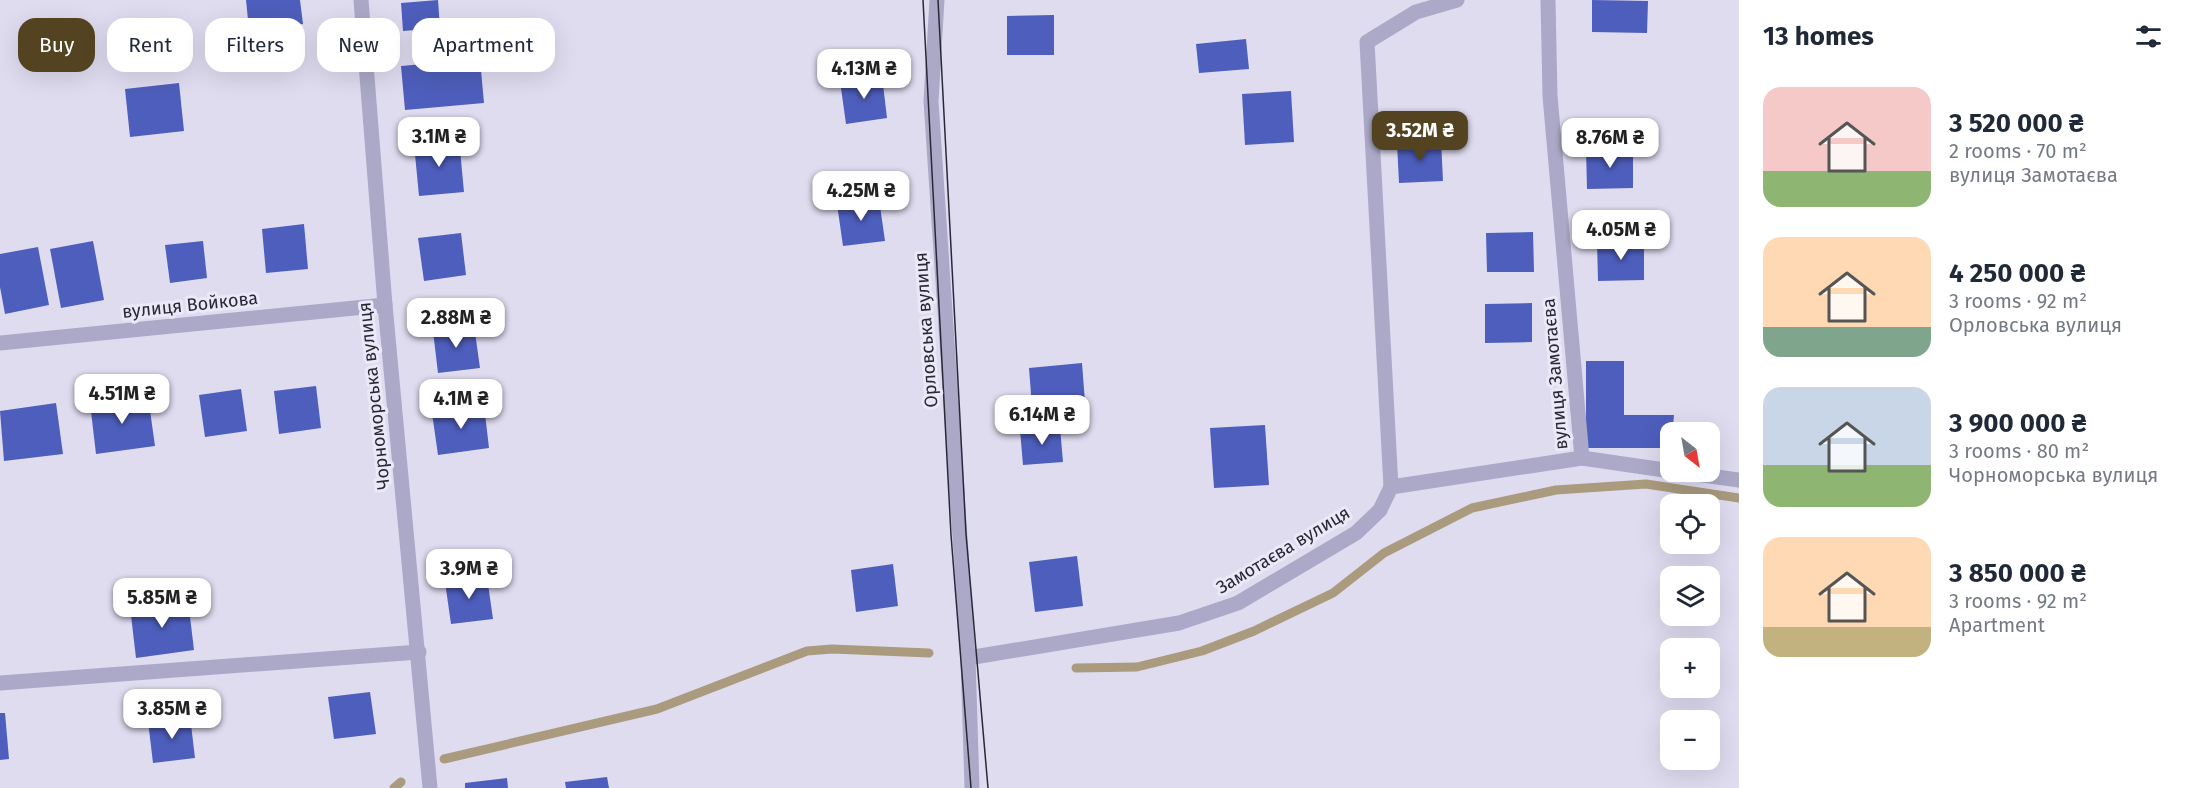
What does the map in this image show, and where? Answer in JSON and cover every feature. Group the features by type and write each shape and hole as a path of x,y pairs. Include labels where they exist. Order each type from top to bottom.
{"street":[{"name":"Чорноморська вулиця","path":"361,0 385,305 430,788"},
{"name":"Орловська вулиця","path":"937,0 931,101 969,658 972,788"},
{"path":"1457,0 1416,12 1367,42 1391,487 1582,458 1660,469"},
{"name":"вулиця Замотаєва","path":"1548,0 1550,96 1582,458"},
{"name":"вулиця Войкова","path":"0,343 385,305"},
{"path":"1720,477 1739,480"},
{"name":"Замотаєва вулиця","path":"969,658 1179,623 1238,603 1356,533 1380,510 1391,487"},
{"path":"0,683 419,652"}],"building":[{"path":"246,0 300,0 302,18 248,18"},
{"path":"438,0 439,18 412,18 412,30 403,31 401,3"},
{"path":"1592,0 1648,1 1647,33 1592,32"},
{"path":"1054,15 1054,55 1007,55 1007,16"},
{"path":"1246,39 1249,69 1199,73 1196,44"},
{"path":"412,65 412,72 481,72 484,103 405,110 401,66"},
{"path":"882,76 887,118 846,124 840,81"},
{"path":"179,83 184,131 130,137 125,89"},
{"path":"1291,91 1294,142 1245,145 1242,94"},
{"path":"459,139 464,192 419,196 414,144"},
{"path":"1441,140 1443,181 1399,183 1397,143"},
{"path":"1586,149 1633,149 1633,188 1587,189"},
{"path":"879,199 885,241 843,246 837,204"},
{"path":"304,224 308,269 266,273 262,229"},
{"path":"1533,232 1534,272 1487,272 1486,233"},
{"path":"461,233 466,275 424,281 418,238"},
{"path":"93,241 104,300 61,308 50,249"},
{"path":"203,241 207,278 170,283 165,245"},
{"path":"1597,241 1644,241 1644,280 1598,281"},
{"path":"38,247 49,305 5,314 0,287 0,254"},
{"path":"1532,303 1532,342 1485,343 1485,304"},
{"path":"474,325 480,368 438,373 433,331"},
{"path":"1586,361 1624,361 1624,415 1674,415 1673,422 1660,422 1660,448 1586,448"},
{"path":"1082,363 1085,402 1032,407 1029,368"},
{"path":"316,386 321,428 279,434 274,391"},
{"path":"241,389 247,431 205,437 199,395"},
{"path":"148,396 155,446 96,454 90,403"},
{"path":"56,403 63,454 4,461 0,411"},
{"path":"484,405 489,448 438,455 432,413"},
{"path":"1265,425 1269,485 1214,488 1210,428"},
{"path":"1060,427 1063,462 1023,465 1020,430"},
{"path":"1077,556 1083,606 1035,612 1029,562"},
{"path":"893,564 898,606 856,612 851,570"},
{"path":"487,577 493,619 451,624 445,582"},
{"path":"188,600 194,650 136,658 130,607"},
{"path":"370,692 376,734 334,739 328,697"},
{"path":"0,713 5,713 9,759 0,760"},
{"path":"190,716 195,758 153,763 148,721"},
{"path":"607,777 609,788 566,788 565,782"},
{"path":"507,778 508,788 465,788 465,783"}],"waterway":[{"path":"1076,668 1137,667 1202,651 1254,631 1333,593 1384,553 1472,508 1556,490 1646,484 1739,498"},
{"path":"444,759 657,709 807,651 832,649 929,653"},
{"path":"394,788 401,782"}],"tram line":[{"path":"923,0 951,535 971,788"},
{"path":"938,0 966,534 988,788"}]}
